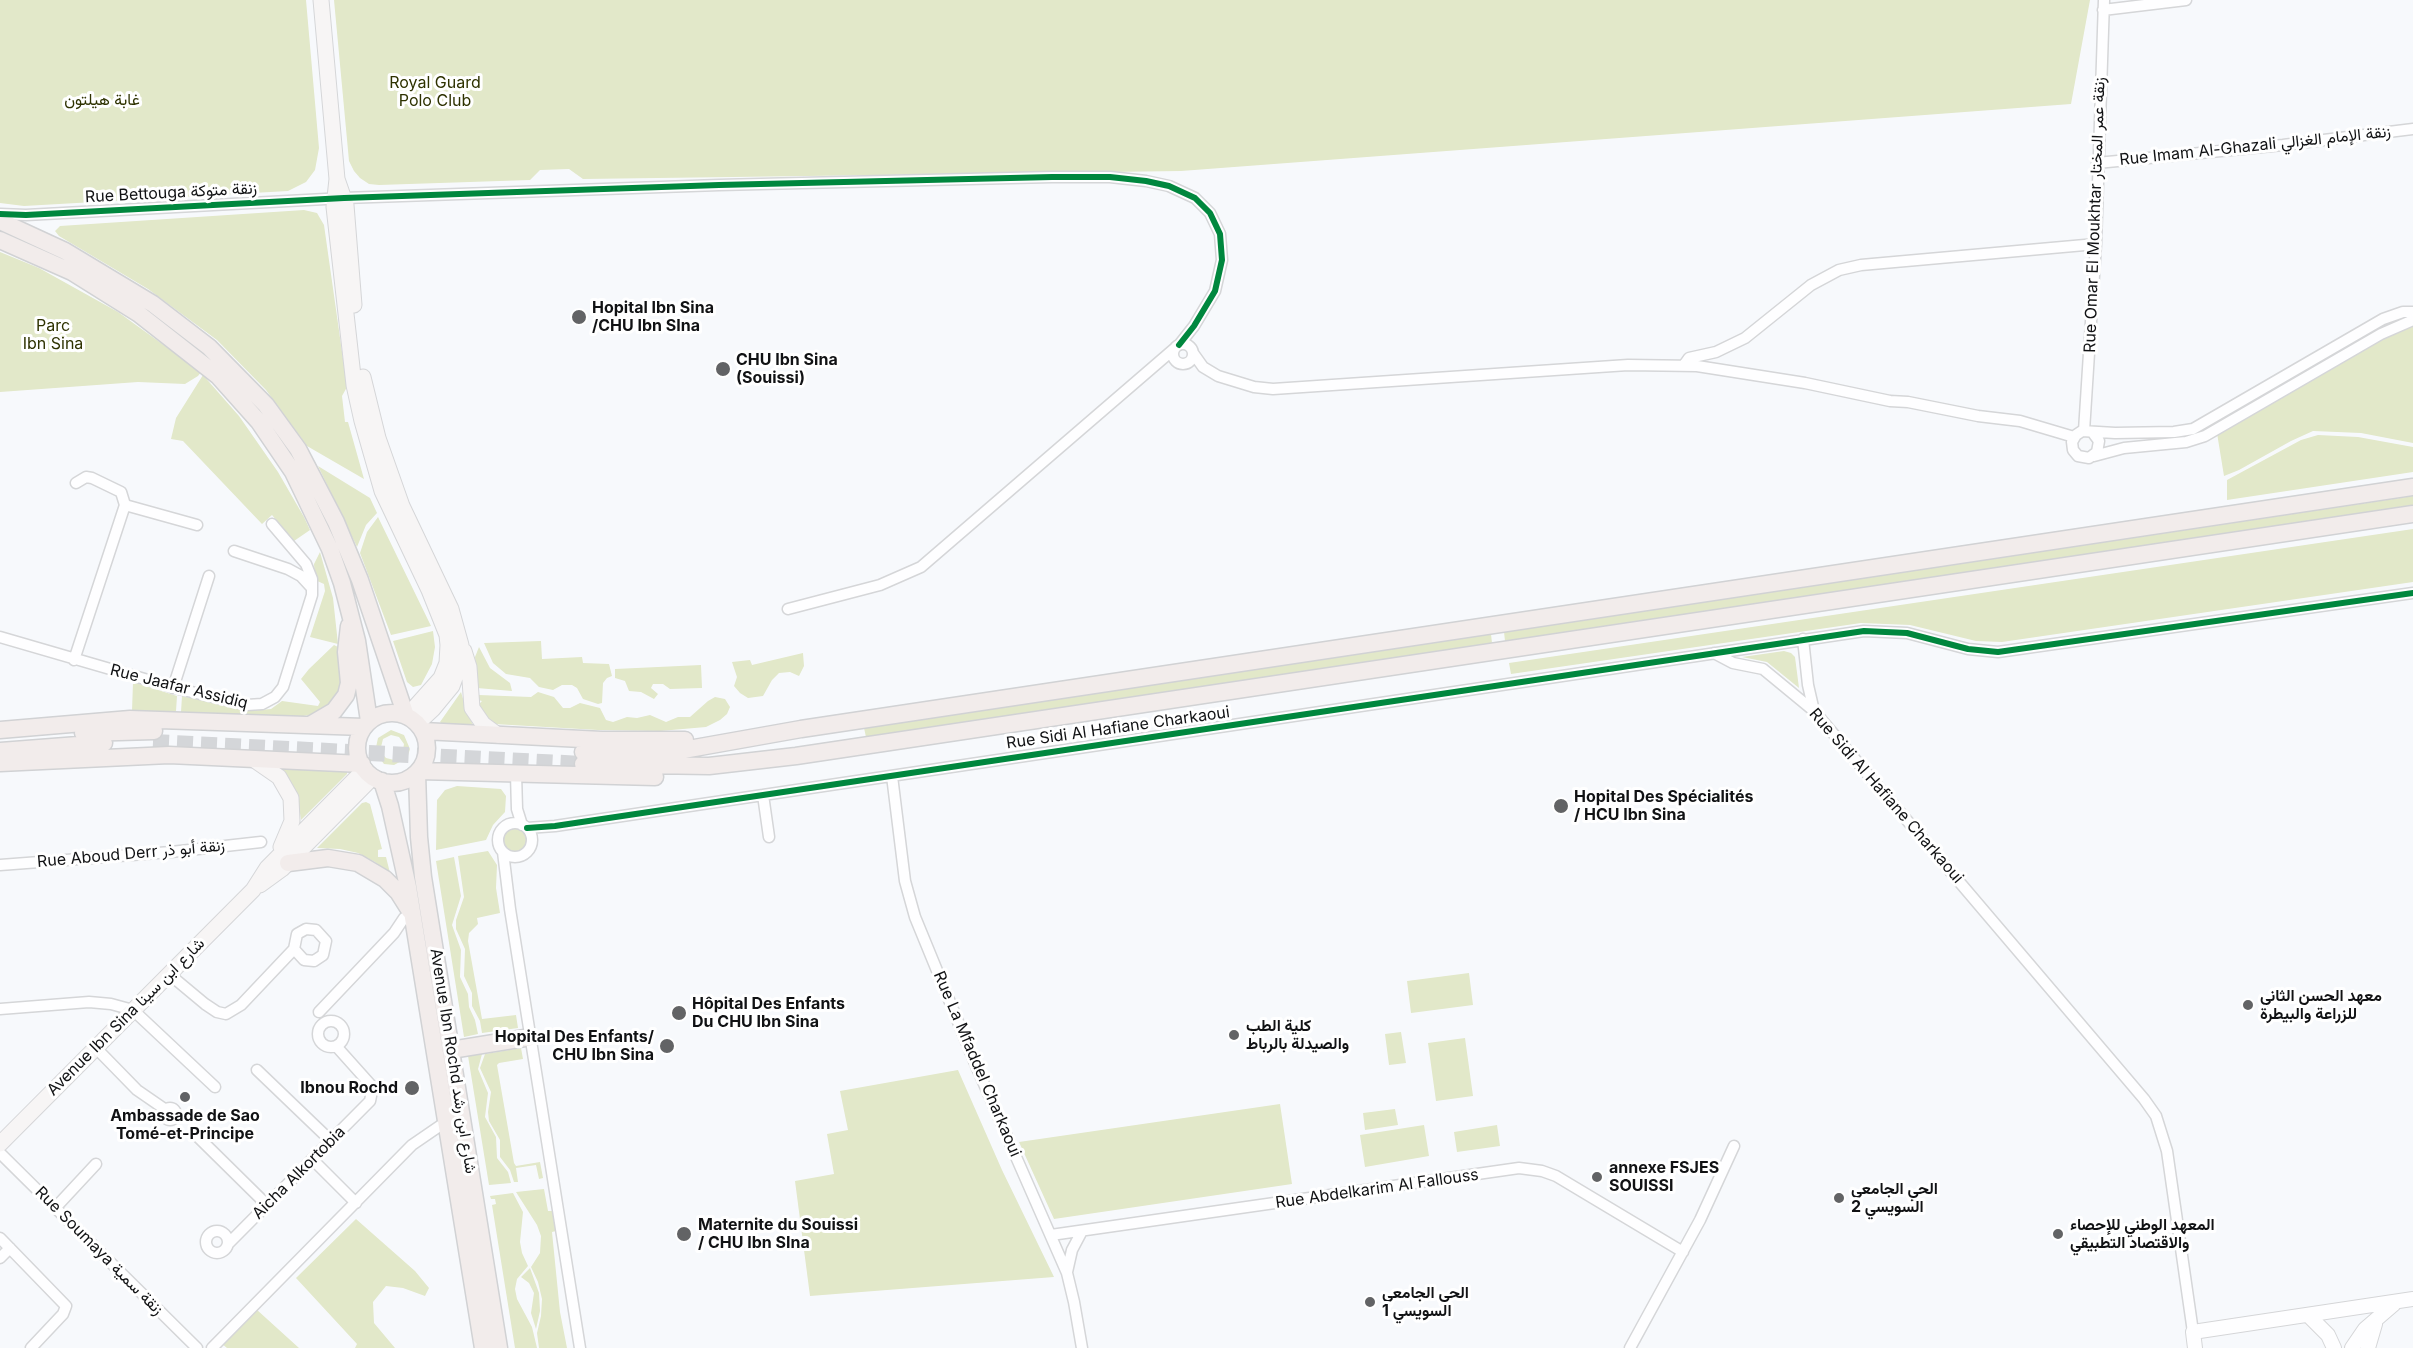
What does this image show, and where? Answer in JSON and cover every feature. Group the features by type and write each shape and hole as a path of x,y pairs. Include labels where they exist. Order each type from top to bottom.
{"main road":[{"path":"321,0 336,178 357,338 370,411 402,506 451,609 469,667 472,708 483,724 498,735"},
{"path":"339,198 348,350 362,421 382,491 429,590 447,635 447,663 441,678 413,722"},
{"path":"0,221 75,256 153,304 216,353 266,405 302,456 336,522 413,722 427,747 426,756 418,772"},
{"path":"0,240 72,272 131,308 195,356 239,398 277,446 307,499 330,549 351,615 362,668 366,724 359,737 357,748 371,773"},
{"path":"709,766 583,758 683,750 711,743 2413,487"},
{"path":"0,763 113,756 250,758 371,773 397,782 418,772 657,777 678,775 709,766 796,756 2413,514"},
{"path":"309,725 334,711 346,695 349,676 347,640 351,615"},
{"path":"413,722 434,710 452,686 459,668 461,645"},
{"path":"0,730 130,719 309,725 366,724 387,713 413,722 498,735 602,740 682,740 711,743"},
{"path":"0,741 73,733 154,737 0,751"},
{"path":"250,758 267,766 279,777 288,790 293,806 290,829 281,862 328,858 358,863 385,879 398,892 412,914"},
{"name":"Avenue Ibn Rochd شارع ابن رشد","path":"418,772 422,867 499,1348"},
{"name":"Avenue Ibn Rochd شارع ابن رشد","path":"371,773 399,842 483,1348"},
{"name":"Avenue Ibn Sina شارع ابن سينا","path":"0,1144 253,890 268,880 281,862 371,773"},
{"path":"451,1050 531,1037"}],"street":[{"path":"2104,5 2186,0"},
{"name":"Rue Omar El Moukhtar زنقة عمر المختار","path":"2089,432 2104,5"},
{"name":"Rue Imam Al-Ghazali زنقة الإمام الغزالي","path":"2097,163 2272,146 2413,129"},
{"name":"Rue Bettouga زنقة متوكة","path":"0,214 26,215 339,198 973,178 1110,177 1170,186 1196,198 1210,213 1221,234 1222,260 1217,283 1207,306 1194,326 1184,353 1150,370 921,567 880,585 788,609"},
{"path":"1684,365 1689,358 1726,349 1745,338 1811,285 1839,270 1861,265 2096,244"},
{"path":"1150,370 1184,353 1218,376 1254,387 1292,389 1628,365 1684,365 1805,383 1890,401 2020,421 2074,437 2089,432 2174,432 2193,429 2383,319 2403,312 2413,312"},
{"path":"2074,437 2072,444 2076,454 2086,458 2124,448 2186,442 2205,436 2381,334 2413,320"},
{"path":"2089,432 2099,444 2094,456"},
{"path":"74,660 125,505 123,495 117,489 89,477 79,479 76,483"},
{"path":"125,505 197,525"},
{"path":"272,524 295,549 310,571 312,588"},
{"path":"282,566 295,549"},
{"path":"234,551 282,566 301,576 312,588"},
{"path":"173,688 209,576"},
{"name":"Rue Jaafar Assidiq","path":"0,636 173,688 247,705 262,704 275,697 285,681 311,602 312,588"},
{"path":"1714,653 1864,631 1892,631 1921,636 1968,649 1998,652 2413,593"},
{"path":"1803,639 1808,686 1814,711"},
{"name":"Rue Sidi Al Hafiane Charkaoui","path":"524,826 554,827 1714,653 1733,663 1763,669 1814,711 2156,1116 2167,1151 2193,1332"},
{"path":"516,774 517,804 532,842"},
{"name":"Rue La Mfaddel Charkaoui","path":"892,776 905,880 915,917 977,1068 1067,1273 1082,1348"},
{"path":"763,795 769,837"},
{"path":"517,804 509,824 502,829 499,845 503,852 510,909 580,1348"},
{"path":"509,824 524,826"},
{"path":"503,852 509,856 520,856 527,852 532,842 542,832 554,827"},
{"name":"Rue Aboud Derr زنقة أبو ذر","path":"0,865 171,852 261,842"},
{"path":"507,879 520,856"},
{"path":"319,1012 394,933 404,918 412,914"},
{"path":"169,974 205,1004 217,1012 226,1014 241,1005 294,949"},
{"path":"0,1009 88,1002 111,1004 133,1010 215,1086"},
{"name":"Aicha Alkortobia","path":"228,1244 370,1101 372,1091 370,1084 336,1046"},
{"path":"95,1047 138,1090 166,1110"},
{"path":"257,1070 331,1141"},
{"path":"212,1348 412,1145 447,1121"},
{"path":"195,1134 267,1205"},
{"path":"1629,1348 1683,1252 1734,1146"},
{"name":"Rue Soumaya زنقة سمية","path":"0,1153 197,1348"},
{"path":"312,1159 356,1203"},
{"path":"56,1208 96,1164"},
{"name":"Rue Abdelkarim Al Fallouss","path":"1051,1236 1519,1168 1542,1171 1556,1176 1683,1252"},
{"path":"1067,1273 1071,1250 1081,1233"},
{"path":"0,1238 66,1306 63,1314 31,1348"},
{"path":"0,1258 10,1248"},
{"path":"2195,1348 2193,1332 2413,1299"},
{"path":"2352,1348 2378,1317 2398,1302"},
{"path":"2309,1316 2319,1325 2334,1348"},
{"path":"2368,1348 2378,1317"}],"green space":[{"name":"غابة هيلتون","path":"0,0 306,0 319,148 315,170 306,182 288,191 24,206 0,203"},
{"name":"Royal Guard Polo Club","path":"334,0 2090,0 2071,104 1181,171 583,179 569,169 540,170 530,180 379,185 369,184 360,178 349,161"},
{"path":"304,210 317,213 324,225 347,387 342,396 345,422 348,422 364,479 307,446 266,390 217,340 148,289 59,236 55,231 60,226"},
{"name":"Parc Ibn Sina","path":"0,252 39,268 118,312 201,372 185,384 138,382 0,392"},
{"path":"2413,314 2413,443 2361,433 2313,431 2224,476 2216,427 2240,408 2348,347 2372,328"},
{"path":"203,375 239,416 278,472 304,517 310,530 294,541 272,515 262,524 183,441 171,439 176,418"},
{"path":"2318,435 2358,437 2413,447 2413,472 2227,500 2227,480 2301,440"},
{"path":"318,466 370,498 377,513 366,525 357,547"},
{"path":"2413,496 2413,505 1505,641 1504,632"},
{"path":"378,517 431,626 391,635 360,553 367,532"},
{"path":"2413,529 2413,582 2002,642 1976,641 1910,625 1861,623 1511,674 1509,663"},
{"path":"320,552 333,598 338,644 310,637 325,591 324,584 315,580 314,564"},
{"path":"433,631 435,647 432,664 421,685 413,687 407,682 393,641"},
{"path":"1491,634 1492,643 1363,663 866,737 864,728"},
{"path":"541,641 542,659 582,657 583,663 609,664 612,676 603,683 602,703 598,704 583,699 577,688 572,685 562,685 553,690 539,687 530,678 506,674 493,663 484,643"},
{"path":"334,645 338,647 342,680 331,703 315,714 292,718 181,712 182,696 250,711 271,709 282,701 318,706 320,702 301,679"},
{"path":"479,647 490,668 510,683 512,691 477,688 475,657"},
{"path":"1784,651 1795,657 1799,688 1767,662 1742,657"},
{"path":"803,653 804,666 799,676 790,672 779,673 763,696 748,698 734,686 737,677 732,662 750,660 752,665"},
{"path":"701,665 702,688 670,689 663,684 653,684 651,688 658,694 654,699 641,692 629,691 625,681 615,678 615,669"},
{"path":"133,682 177,696 176,711 132,711"},
{"path":"461,692 473,725 441,723 440,722"},
{"path":"538,692 554,697 563,708 570,708 580,703 600,708 606,720 613,722 627,717 637,718 650,715 666,722 678,717 690,717 715,697 725,699 730,707 727,714 720,720 706,727 660,731 598,730 494,724 483,713 479,704 482,701 478,700 479,695 531,697"},
{"path":"391,730 404,735 410,749 407,758 394,765 384,764 375,752 378,738","holes":["391,735 399,737 404,744 402,756 394,760 386,758 380,751 383,739"]},
{"path":"282,769 347,772 347,774 301,820 297,793"},
{"path":"457,786 501,789 506,796 505,812 493,825 486,840 436,850 437,800 445,790"},
{"path":"362,803 370,804 382,849 378,850 378,857 386,857 390,873 358,853 317,848"},
{"path":"515,829 524,832 527,841 524,850 515,853 506,850 503,841 506,832"},
{"path":"488,851 497,865 496,888 500,913 477,918 478,924 469,933 468,941 482,1019 516,1015 518,1028 482,1033 480,1021 472,1006 472,993 464,976 465,949 456,929 456,920 464,897 458,856"},
{"path":"454,857 461,896 452,925 461,950 460,977 468,994 469,1007 478,1034 464,1037 436,861"},
{"path":"1469,973 1473,1005 1411,1013 1407,981"},
{"path":"1401,1032 1406,1063 1389,1065 1385,1034"},
{"path":"1465,1038 1473,1096 1436,1101 1428,1043"},
{"path":"521,1048 523,1059 497,1065 514,1163 516,1166 540,1162 543,1178 539,1179 536,1165 516,1168 518,1182 514,1182 510,1170 500,1157 500,1140 489,1121 491,1092 480,1068 485,1054"},
{"path":"482,1054 478,1069 488,1093 485,1117 496,1137 497,1158 508,1172 511,1183 489,1185 468,1056"},
{"path":"958,1070 1002,1170 1054,1277 810,1296 795,1181 834,1174 827,1134 848,1130 840,1091"},
{"path":"1280,1104 1292,1184 1054,1219 1019,1142"},
{"path":"1395,1109 1398,1125 1365,1130 1363,1113"},
{"path":"1424,1125 1429,1156 1365,1167 1360,1135"},
{"path":"1497,1125 1500,1146 1457,1152 1454,1132"},
{"path":"544,1189 548,1211 553,1211 556,1231 552,1232 560,1312 567,1348 539,1348 537,1333 542,1299 531,1267 540,1253 541,1236 537,1225 516,1192"},
{"path":"513,1193 523,1212 520,1242 528,1266 517,1279 515,1289 517,1299 532,1327 537,1348 515,1348 492,1205 496,1204 495,1199 491,1199 490,1196"},
{"path":"356,1219 415,1271 429,1288 425,1296 403,1288 386,1286 373,1302 374,1323 395,1348 355,1348 357,1344 296,1278"},
{"path":"530,1268 539,1293 540,1311 536,1329 531,1313 534,1293 529,1283 521,1277"},
{"path":"256,1309 299,1348 227,1348 221,1343"}],"tunnel":[{"path":"153,742 583,764"}],"cycle path":[{"path":"0,214 26,215 344,198 719,185 1110,177 1169,186 1195,198 1210,213 1220,234 1222,260 1215,291 1194,326 1179,345"},
{"path":"527,828 555,826 1864,631 1907,633 1968,649 1998,652 2413,593"}],"place":[{"name":"Hopital Ibn Sina /CHU Ibn SIna","path":"579,317"},
{"name":"CHU Ibn Sina (Souissi)","path":"723,369"},
{"name":"Hopital Des Spécialités / HCU Ibn Sina","path":"1561,806"},
{"name":"معهد الحسن الثاني للزراعة والبيطرة","path":"2248,1005"},
{"name":"Hôpital Des Enfants Du CHU Ibn Sina","path":"679,1013"},
{"name":"كلية الطب والصيدلة بالرباط","path":"1234,1035"},
{"name":"Hopital Des Enfants/ CHU Ibn Sina","path":"667,1046"},
{"name":"Ibnou Rochd","path":"412,1088"},
{"name":"Ambassade de Sao Tomé-et-Principe","path":"185,1097"},
{"name":"annexe FSJES SOUISSI","path":"1597,1177"},
{"name":"الحي الجامعي السويسي 2","path":"1839,1198"},
{"name":"Maternite du Souissi / CHU Ibn SIna","path":"684,1234"},
{"name":"المعهد الوطني للإحصاء والاقتصاد التطبيقي","path":"2058,1234"},
{"name":"الحي الجامعي السويسي 1","path":"1370,1302"}]}
